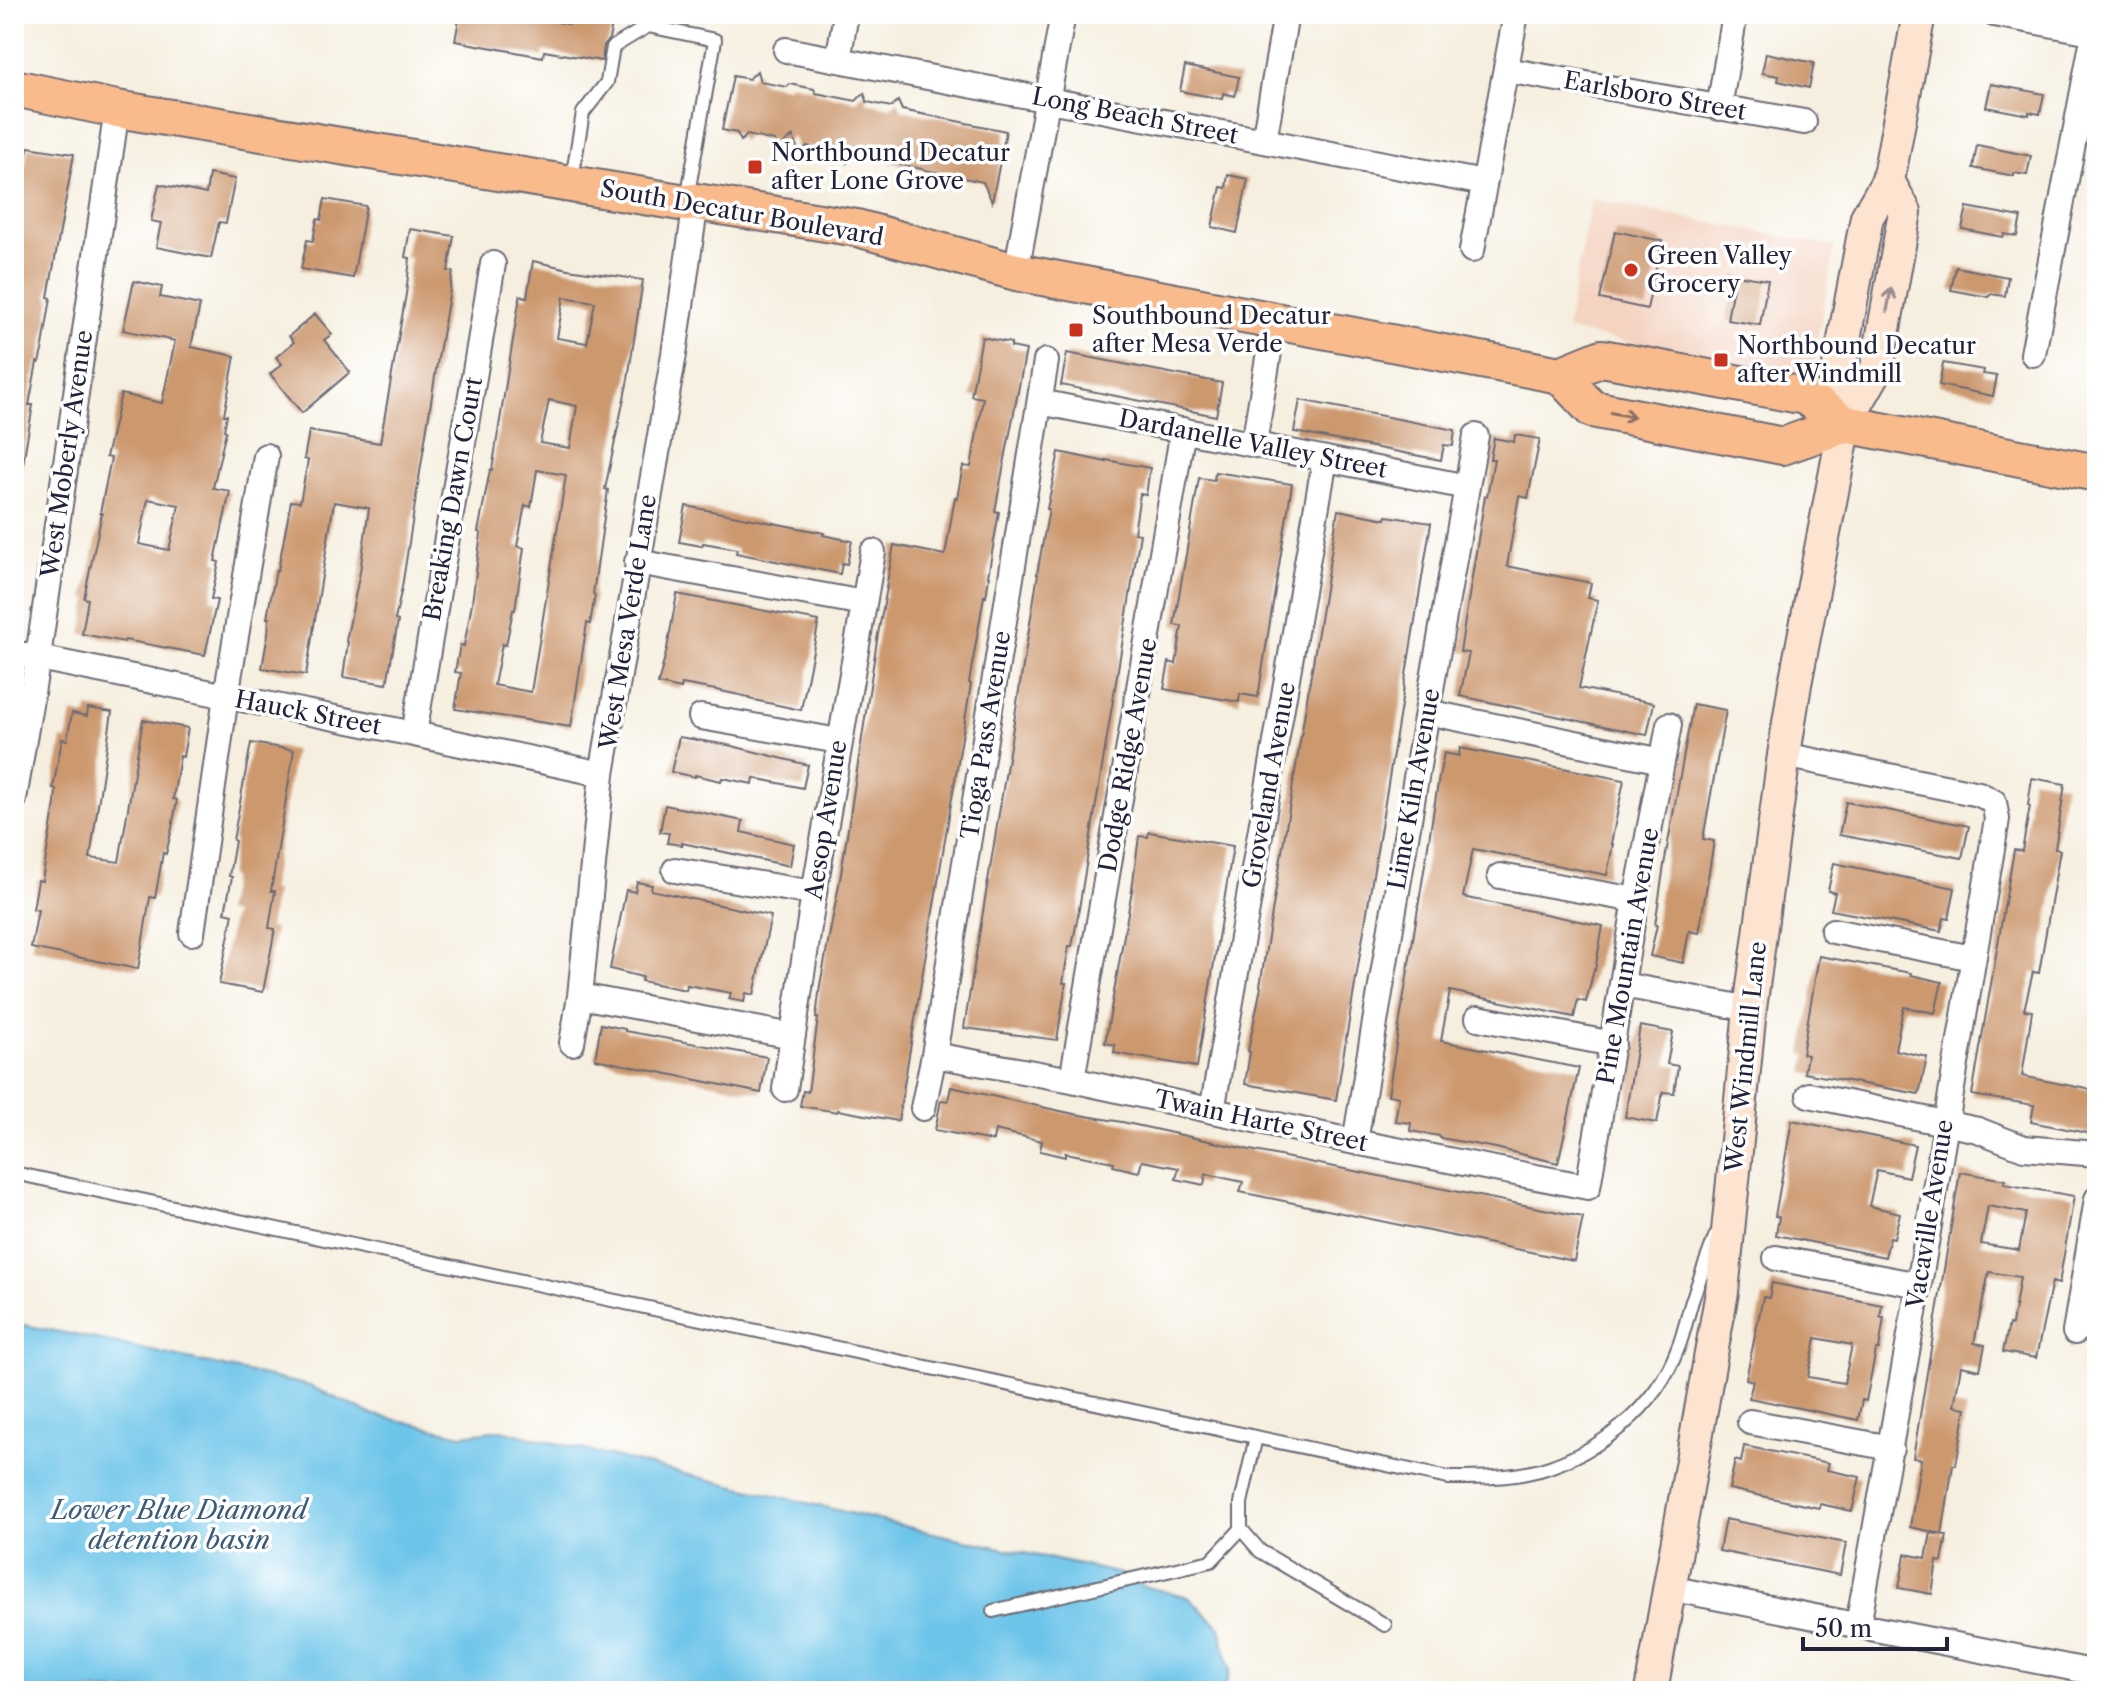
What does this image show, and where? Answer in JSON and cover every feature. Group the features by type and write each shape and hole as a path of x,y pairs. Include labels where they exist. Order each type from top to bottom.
{"main road":[{"name":"South Decatur Boulevard","path":"14,88 117,109 571,185 857,228 1016,272 1560,375"},
{"path":"1845,424 1783,446 1592,409 1560,375 1602,358 1805,396 1845,424 2097,473"}],"street":[{"path":"838,60 846,14"},
{"path":"1016,272 1063,14"},
{"path":"1264,141 1286,14"},
{"path":"1472,250 1516,14"},
{"path":"1719,108 1735,14"},
{"name":"West Windmill Lane","path":"1651,1691 1722,1292 1750,1009 1784,755 1845,424 1839,366 1867,217 1888,181 1919,14"},
{"path":"1994,14 2095,33 2033,354"},
{"name":"Long Beach Street","path":"786,50 1484,183"},
{"name":"Earlsboro Street","path":"1506,70 1804,122"},
{"name":"West Moberly Avenue","path":"14,799 26,655 117,109"},
{"name":"West Mesa Verde Lane","path":"572,1043 580,996 602,774 674,354 691,202"},
{"name":"Breaking Dawn Court","path":"414,734 493,264"},
{"path":"1254,444 1274,321"},
{"name":"Tioga Pass Avenue","path":"923,1108 1046,361"},
{"name":"Dardanelle Valley Street","path":"1040,402 1467,487"},
{"name":"Dodge Ridge Avenue","path":"1072,1080 1183,430"},
{"name":"Lime Kiln Avenue","path":"1355,1142 1476,436"},
{"path":"192,933 226,696 266,456"},
{"name":"Groveland Avenue","path":"1212,1111 1325,459"},
{"name":"Aesop Avenue","path":"785,1089 814,893 873,552"},
{"path":"637,562 864,603"},
{"name":"Hauck Street","path":"26,655 602,774"},
{"path":"1427,712 1662,761"},
{"path":"701,717 839,741"},
{"name":"Pine Mountain Avenue","path":"1588,1187 1669,725"},
{"name":"Vacaville Avenue","path":"1784,755 1979,794 1994,802 1997,819 1891,1448 1858,1625"},
{"path":"675,870 814,893"},
{"path":"1500,876 1636,900"},
{"path":"1833,931 1973,958"},
{"path":"1623,985 1750,1009"},
{"path":"580,996 793,1036"},
{"path":"1478,1018 1613,1044"},
{"name":"Twain Harte Street","path":"934,1055 1072,1080 1355,1142 1588,1187"},
{"path":"1809,1095 1978,1130 2024,1148 2097,1154"},
{"path":"2075,1332 2097,1199"},
{"path":"1776,1258 1919,1285"},
{"path":"1750,1422 1891,1448"},
{"path":"1669,1588 2097,1673"}],"lane":[{"path":"571,185 583,113 607,82 613,47 648,26 715,40 691,202"},
{"path":"14,1173 1448,1478 1491,1478 1540,1469 1581,1453 1620,1429 1655,1394 1678,1350 1731,1193"},
{"path":"1256,1437 1241,1503 1241,1529 1260,1551 1385,1625"},
{"path":"993,1611 1211,1561 1241,1529"}],"shaded area":[{"path":"1591,199 1835,247 1813,364 1800,372 1781,373 1566,330"}],"water":[{"name":"Lower Blue Diamond detention basin","path":"14,1323 310,1386 371,1414 462,1435 501,1430 937,1534 1121,1574 1143,1586 1188,1597 1220,1627 1230,1670 1224,1691 14,1691"}],"building":[{"path":"460,14 515,23 516,14 569,24 570,17 612,25 602,61 544,51 543,57 455,41"},
{"path":"1766,53 1814,63 1809,88 1778,81 1779,76 1762,73"},
{"path":"1185,66 1239,77 1235,96 1223,93 1222,99 1180,91"},
{"path":"757,71 760,82 787,87 790,84 856,101 864,93 867,102 891,107 898,101 902,110 1006,131 992,202 983,182 856,155 847,163 844,155 807,146 799,153 793,136 778,149 775,141 747,135 741,141 737,133 722,130 733,76 749,79"},
{"path":"1991,84 2044,94 2040,114 2029,112 2029,115 1986,107"},
{"path":"1977,145 2031,156 2027,175 2014,173 2014,176 1973,168"},
{"path":"28,147 74,154 48,297 51,298 43,346 29,405 33,405 22,469 14,469 14,234"},
{"path":"209,174 235,179 226,223 219,222 211,258 156,247 161,223 151,221 159,184 206,194"},
{"path":"1228,175 1248,179 1237,233 1212,227 1221,187 1226,188"},
{"path":"325,199 366,206 353,278 301,269 307,240 313,241"},
{"path":"1967,207 2021,217 2017,236 2004,234 2003,237 1962,229"},
{"path":"410,229 454,236 448,271 453,272 387,684 343,677 346,641 369,508 334,502 306,675 262,668 276,570 291,501 300,502 308,460 304,459 309,431 380,443 406,294 410,258 405,257"},
{"name":"Green Valley Grocery","path":"1615,231 1662,241 1647,309 1600,299"},
{"path":"533,261 643,280 628,379 605,489 608,490 595,595 590,624 587,623 571,727 455,709 461,673 455,672 460,645 464,646 472,603 481,533 478,532 492,470 520,296 527,297","holes":["564,297 595,302 587,343 557,338","549,400 577,406 570,448 540,443","537,470 566,475 531,692 494,685 502,644 506,645 515,610 524,548 517,546 525,505 531,507"]},
{"path":"1956,267 2008,277 2005,296 1990,294 1989,297 1951,290"},
{"path":"1735,275 1768,280 1760,325 1727,320"},
{"path":"134,281 162,287 160,297 200,305 191,347 235,356 224,415 227,415 226,431 213,488 230,491 215,561 219,562 211,599 217,600 205,655 82,634 88,599 84,598 111,458 106,457 121,394 162,403 175,341 123,330","holes":["148,499 179,505 169,550 139,544"]},
{"path":"315,314 332,334 324,340 350,372 302,413 270,374 282,364 276,357 294,342 289,336"},
{"path":"982,337 1011,343 1011,347 1026,350 995,511 999,512 986,597 969,683 898,1121 800,1106 803,1091 808,1092 820,985 894,545 945,555 963,466 971,467 983,398 971,396"},
{"path":"1067,353 1222,383 1216,416 1061,385"},
{"path":"1943,363 1984,370 1983,374 1997,376 1993,396 1939,385"},
{"path":"1300,400 1455,430 1453,446 1444,445 1441,460 1294,432"},
{"path":"1515,435 1540,439 1528,498 1519,496 1507,566 1591,583 1588,598 1598,600 1579,688 1654,703 1647,735 1460,696 1469,653 1460,652 1485,496 1494,459 1490,459 1494,438 1514,442"},
{"path":"1059,452 1150,468 1146,495 1140,494 1134,533 1140,534 1077,921 1072,946 1069,946 1057,1040 964,1028 1047,509"},
{"path":"1215,472 1292,484 1258,697 1240,694 1239,702 1164,689 1169,662 1176,664 1182,626 1174,625 1199,478 1214,480"},
{"path":"686,506 852,541 847,564 842,563 840,574 736,553 737,549 679,542"},
{"path":"1338,510 1431,523 1336,1100 1245,1084"},
{"path":"677,594 819,621 801,710 716,690 682,684 681,689 658,684"},
{"path":"1693,704 1726,710 1703,839 1714,841 1699,933 1689,931 1683,963 1650,956"},
{"path":"88,708 112,712 90,858 119,862 143,720 188,728 173,799 177,800 172,828 166,854 163,853 155,898 150,897 138,969 31,948 38,910 33,909 38,880 42,881 62,739 67,740 72,713 87,716"},
{"path":"679,737 728,745 808,765 803,788 754,778 753,784 671,772"},
{"path":"251,743 294,750 271,891 275,891 269,928 275,929 263,992 219,984 233,914 225,912 232,877 229,876 233,840"},
{"path":"1460,748 1624,780 1607,875 1473,849 1463,897 1603,926 1586,1002 1578,1000 1574,1017 1450,991 1441,1041 1579,1068 1558,1163 1410,1131 1411,1123 1395,1121 1399,1097 1388,1095 1439,777 1444,753 1459,756"},
{"path":"2032,778 2065,784 2055,849 2060,850 2039,973 2033,972 2024,1010 2032,1011 2022,1076 2097,1091 2097,1135 2031,1122 2034,1105 1972,1095 2014,850 2022,851"},
{"path":"1846,802 1969,826 1962,858 1839,835"},
{"path":"665,805 743,821 741,832 794,844 790,866 682,843 667,843 669,833 660,832"},
{"path":"1149,832 1233,846 1197,1067 1114,1053 1115,1045 1105,1043 1139,836 1148,837"},
{"path":"1834,863 1955,888 1949,919 1944,918 1941,931 1831,910 1835,893 1828,891"},
{"path":"637,882 652,885 651,890 771,916 754,995 746,993 744,1002 729,999 731,993 687,985 686,990 641,981 642,977 610,969 626,890 635,892"},
{"path":"1819,956 1942,982 1935,1013 1904,1007 1901,1019 1895,1050 1927,1057 1919,1094 1804,1073 1807,1055 1802,1054"},
{"path":"601,1024 767,1057 761,1093 595,1059"},
{"path":"1640,1026 1673,1032 1667,1064 1678,1066 1674,1093 1663,1092 1657,1123 1625,1117"},
{"path":"951,1087 1583,1217 1574,1261 1240,1192 1243,1182 1206,1174 1204,1185 1176,1179 1179,1168 1142,1161 1139,1172 1113,1166 1114,1162 1065,1153 1065,1157 1040,1151 1042,1141 995,1130 993,1141 935,1130 941,1100 948,1101"},
{"path":"1792,1120 1915,1145 1908,1177 1877,1170 1869,1206 1900,1213 1885,1257 1776,1235 1779,1217 1775,1216"},
{"path":"1960,1172 2005,1180 2004,1184 2074,1196 2059,1284 2052,1282 2036,1358 2003,1352 2009,1324 2012,1325 2020,1277 1989,1272 1974,1343 1985,1345 1980,1370 1961,1366 1954,1406 1966,1408 1942,1534 1910,1527 1921,1459 1913,1458","holes":["1988,1206 2026,1213 2019,1250 1981,1244"]},
{"path":"1772,1283 1882,1305 1880,1317 1884,1317 1879,1350 1876,1350 1866,1401 1862,1400 1858,1420 1749,1398 1753,1381 1746,1379 1763,1297 1769,1298","holes":["1816,1338 1852,1345 1844,1383 1808,1377"]},
{"path":"1744,1446 1829,1463 1827,1470 1860,1477 1852,1511 1820,1504 1819,1508 1729,1489 1735,1460 1741,1462"},
{"path":"1725,1519 1846,1543 1840,1575 1719,1551"},
{"path":"1931,1533 1947,1535 1942,1562 1937,1561 1932,1594 1899,1588 1905,1554 1926,1558"}],"place":[{"name":"Northbound Decatur after Lone Grove","path":"755,167"},
{"name":"Green Valley Grocery","path":"1631,270"},
{"name":"Southbound Decatur after Mesa Verde","path":"1076,330"},
{"name":"Northbound Decatur after Windmill","path":"1721,360"}]}
